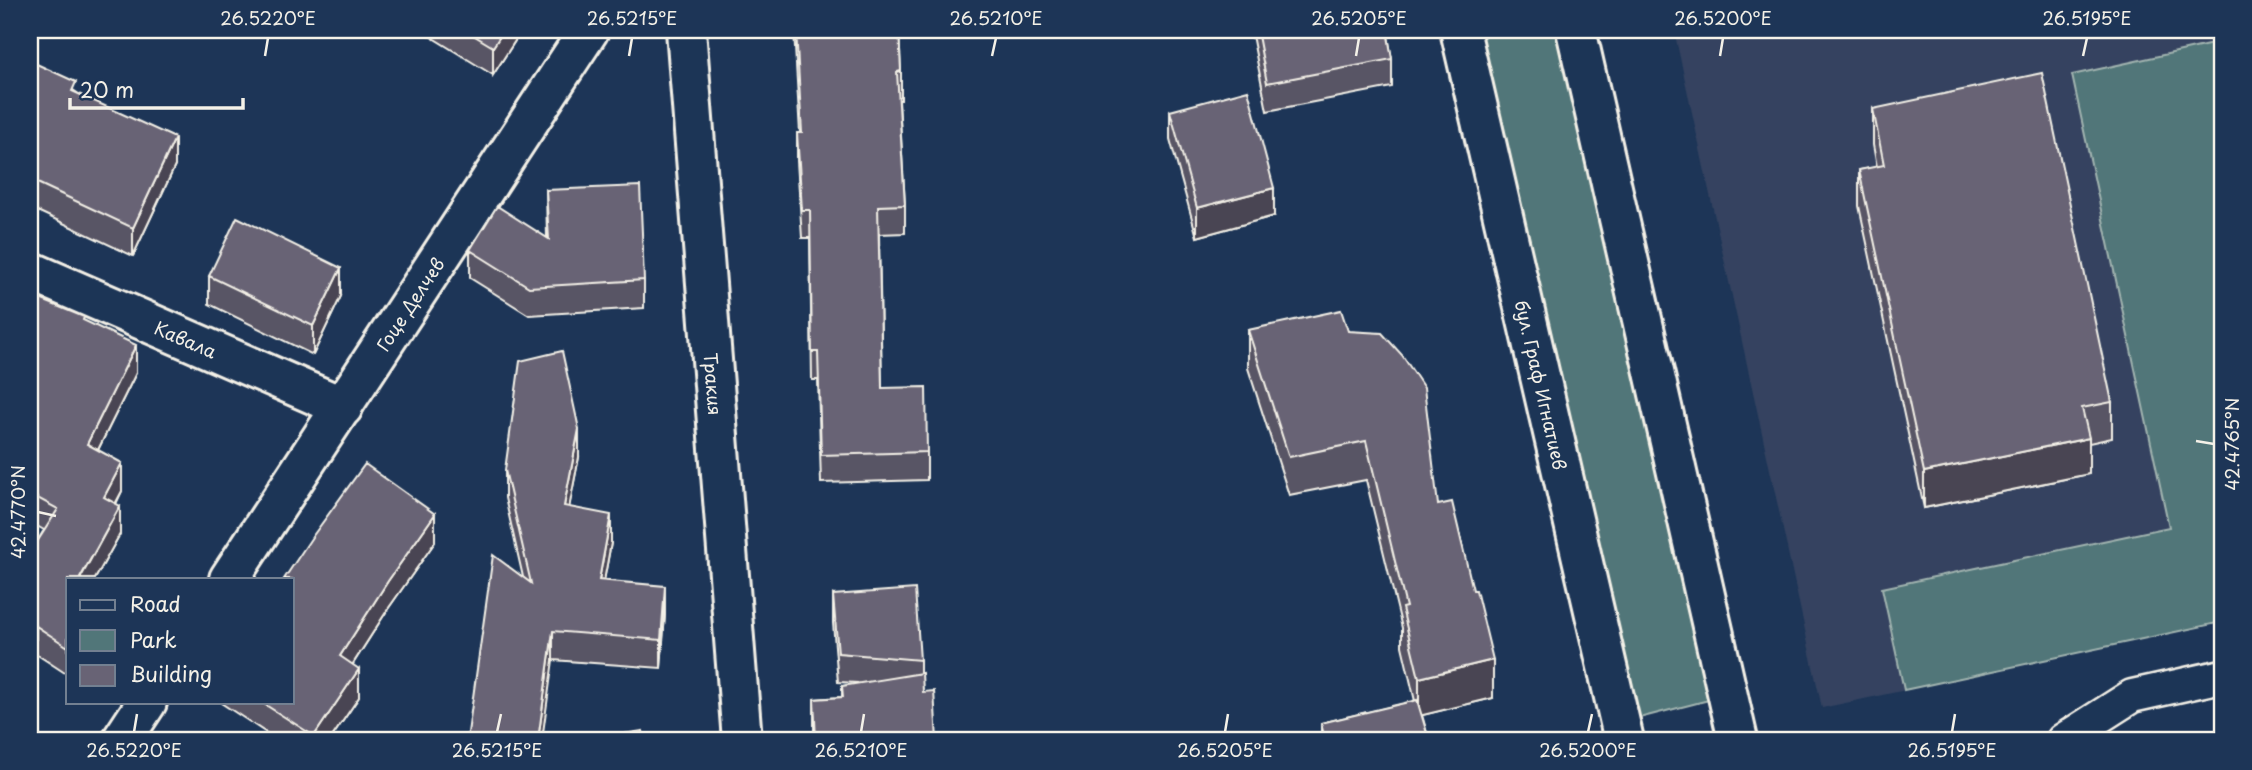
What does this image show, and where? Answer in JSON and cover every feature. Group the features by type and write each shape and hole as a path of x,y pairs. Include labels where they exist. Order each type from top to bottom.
{"street":[{"name":"Гоце Делчев","path":"230,578 589,30"},
{"name":"Тракия","path":"686,30 742,740"},
{"name":"бул. Граф Игнатиев","path":"1460,30 1624,740"},
{"path":"1576,30 1738,740"},
{"name":"Кавала","path":"30,271 343,407"},
{"path":"122,740 146,704"}],"lane":[{"path":"2063,740 2132,696 2222,676"}],"shaded area":[{"path":"1674,30 2222,30 2222,622 1822,708"}],"green space":[{"path":"1460,30 1576,30 1728,695 1620,723"},
{"path":"2222,42 2222,622 1904,690 1882,588 2169,527 2072,75"}],"building":[{"path":"465,30 504,30 493,47"},
{"path":"796,30 899,30 901,71 897,72 905,205 878,206 882,388 926,387 927,452 821,455 818,352 812,352 810,210 802,210 797,133 802,133"},
{"path":"1257,30 1387,30 1392,59 1267,83"},
{"path":"30,61 76,82 72,91 175,138 133,228 31,180 30,183"},
{"path":"2042,73 2112,402 2082,408 2089,438 1924,472 1859,170 1884,165 1873,109"},
{"path":"1248,90 1274,188 1197,208 1170,111"},
{"path":"640,186 644,280 529,287 470,250 497,206 549,239 546,190"},
{"path":"237,217 341,268 313,326 209,276"},
{"path":"30,295 84,317 83,320 136,345 87,444 122,463 104,497 120,506 80,578 66,578 66,646 36,626 30,637 30,553 58,509 30,494 34,482 30,480"},
{"path":"1341,310 1348,331 1382,333 1402,355 1424,388 1438,505 1452,502 1493,660 1419,678 1402,608 1406,607 1366,441 1289,457 1248,330"},
{"path":"562,351 579,429 564,506 611,515 599,580 665,586 661,640 553,631 538,740 467,740 493,555 531,583 505,470 520,361"},
{"path":"365,464 435,514 340,656 359,669 314,736 264,704 294,704 294,578 285,578"},
{"path":"915,589 920,660 838,653 833,595"},
{"path":"922,673 923,692 934,691 937,740 816,740 814,699 843,697 842,686"},
{"path":"1417,700 1429,740 1325,740 1321,723"},
{"path":"643,731 645,740 585,740"}]}
